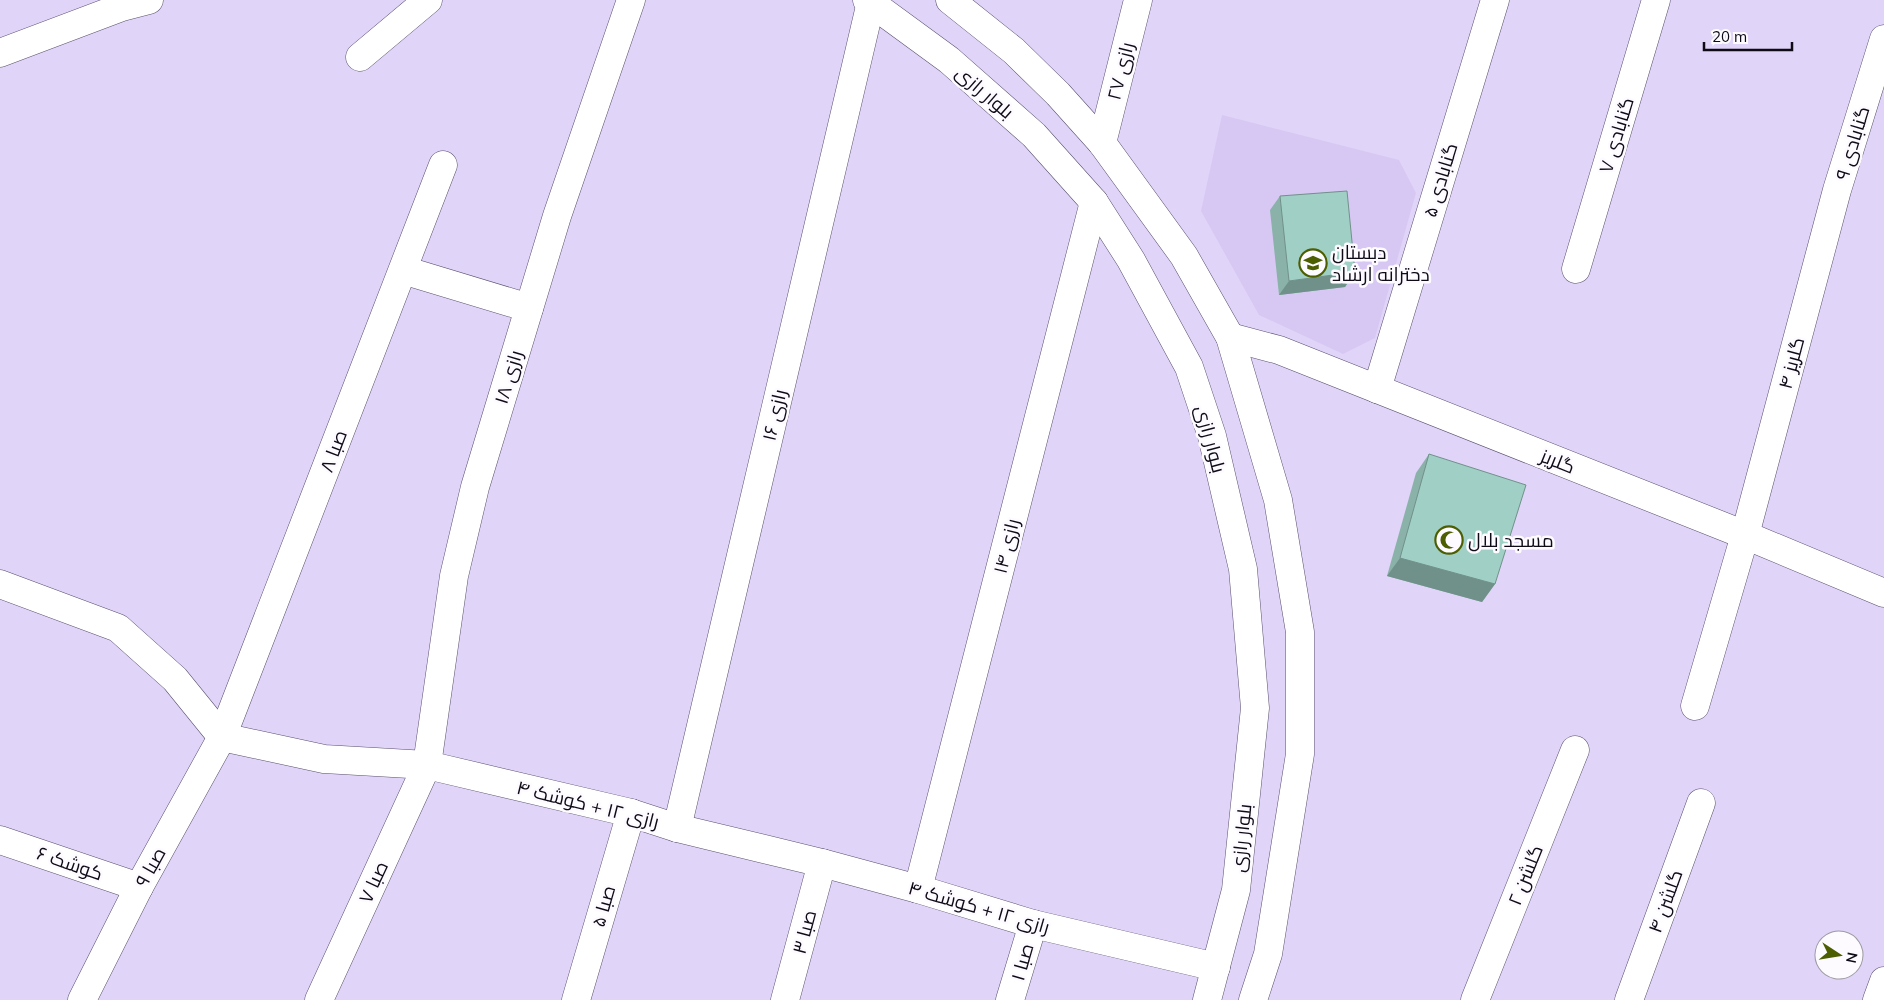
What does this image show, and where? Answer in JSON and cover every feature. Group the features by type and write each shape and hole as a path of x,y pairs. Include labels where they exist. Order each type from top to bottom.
{"street":[{"path":"0,53 122,7 149,0"},
{"path":"360,57 428,0"},
{"name":"رازی ۱۸","path":"426,765 454,576 475,487 556,216 631,0"},
{"path":"950,0 1014,52 1058,94 1102,143 1184,256 1230,337 1278,500 1300,632 1300,754 1268,954 1253,1000"},
{"name":"رازی ۲۷","path":"1102,143 1138,0"},
{"name":"گنابادی ۵","path":"1376,389 1495,0"},
{"name":"گنابادی ۷","path":"1576,269 1656,0"},
{"name":"بلوار رازی","path":"869,1 949,60 1034,135 1094,202 1131,260 1189,367 1212,436 1242,569 1255,708 1236,890 1207,1000"},
{"name":"رازی ۱۶","path":"677,828 869,1"},
{"name":"گنابادی ۹","path":"1838,190 1884,39"},
{"name":"صبا ۸","path":"222,737 443,165"},
{"name":"گلریز ۴","path":"1695,706 1745,535 1838,190"},
{"name":"رازی ۱۴","path":"918,889 1094,202"},
{"path":"403,270 529,308"},
{"name":"گلریز","path":"1230,337 1279,350 1745,535 1884,593"},
{"path":"0,584 118,628 175,678 222,737"},
{"name":"رازی ۱۲ + کوشک ۴","path":"222,737 324,759 426,765 631,813 677,828 822,863 918,889 1032,924 1216,968"},
{"name":"صبا ۹","path":"82,1000 139,887 222,737"},
{"name":"گلشن ۲","path":"1475,1000 1575,750"},
{"name":"صبا ۷","path":"319,1000 426,765"},
{"name":"گلشن ۴","path":"1629,1000 1701,803"},
{"name":"صبا ۵","path":"576,1000 631,813"},
{"name":"کوشک ۶","path":"0,840 139,887"},
{"name":"صبا ۳","path":"785,1000 822,863"},
{"name":"صبا ۱","path":"1010,1000 1032,924"},
{"path":"1877,1000 1884,981"}],"shaded area":[{"name":"دبستان دخترانه ارشاد","path":"1222,115 1399,160 1416,193 1375,338 1343,354 1259,315 1201,211"}],"building":[{"path":"1347,191 1355,272 1289,281 1280,196"},
{"name":"مسجد بلال","path":"1429,454 1526,485 1495,584 1400,558"}],"place":[{"name":"دبستان دخترانه ارشاد","path":"1313,263"},
{"name":"مسجد بلال","path":"1449,540"}]}
